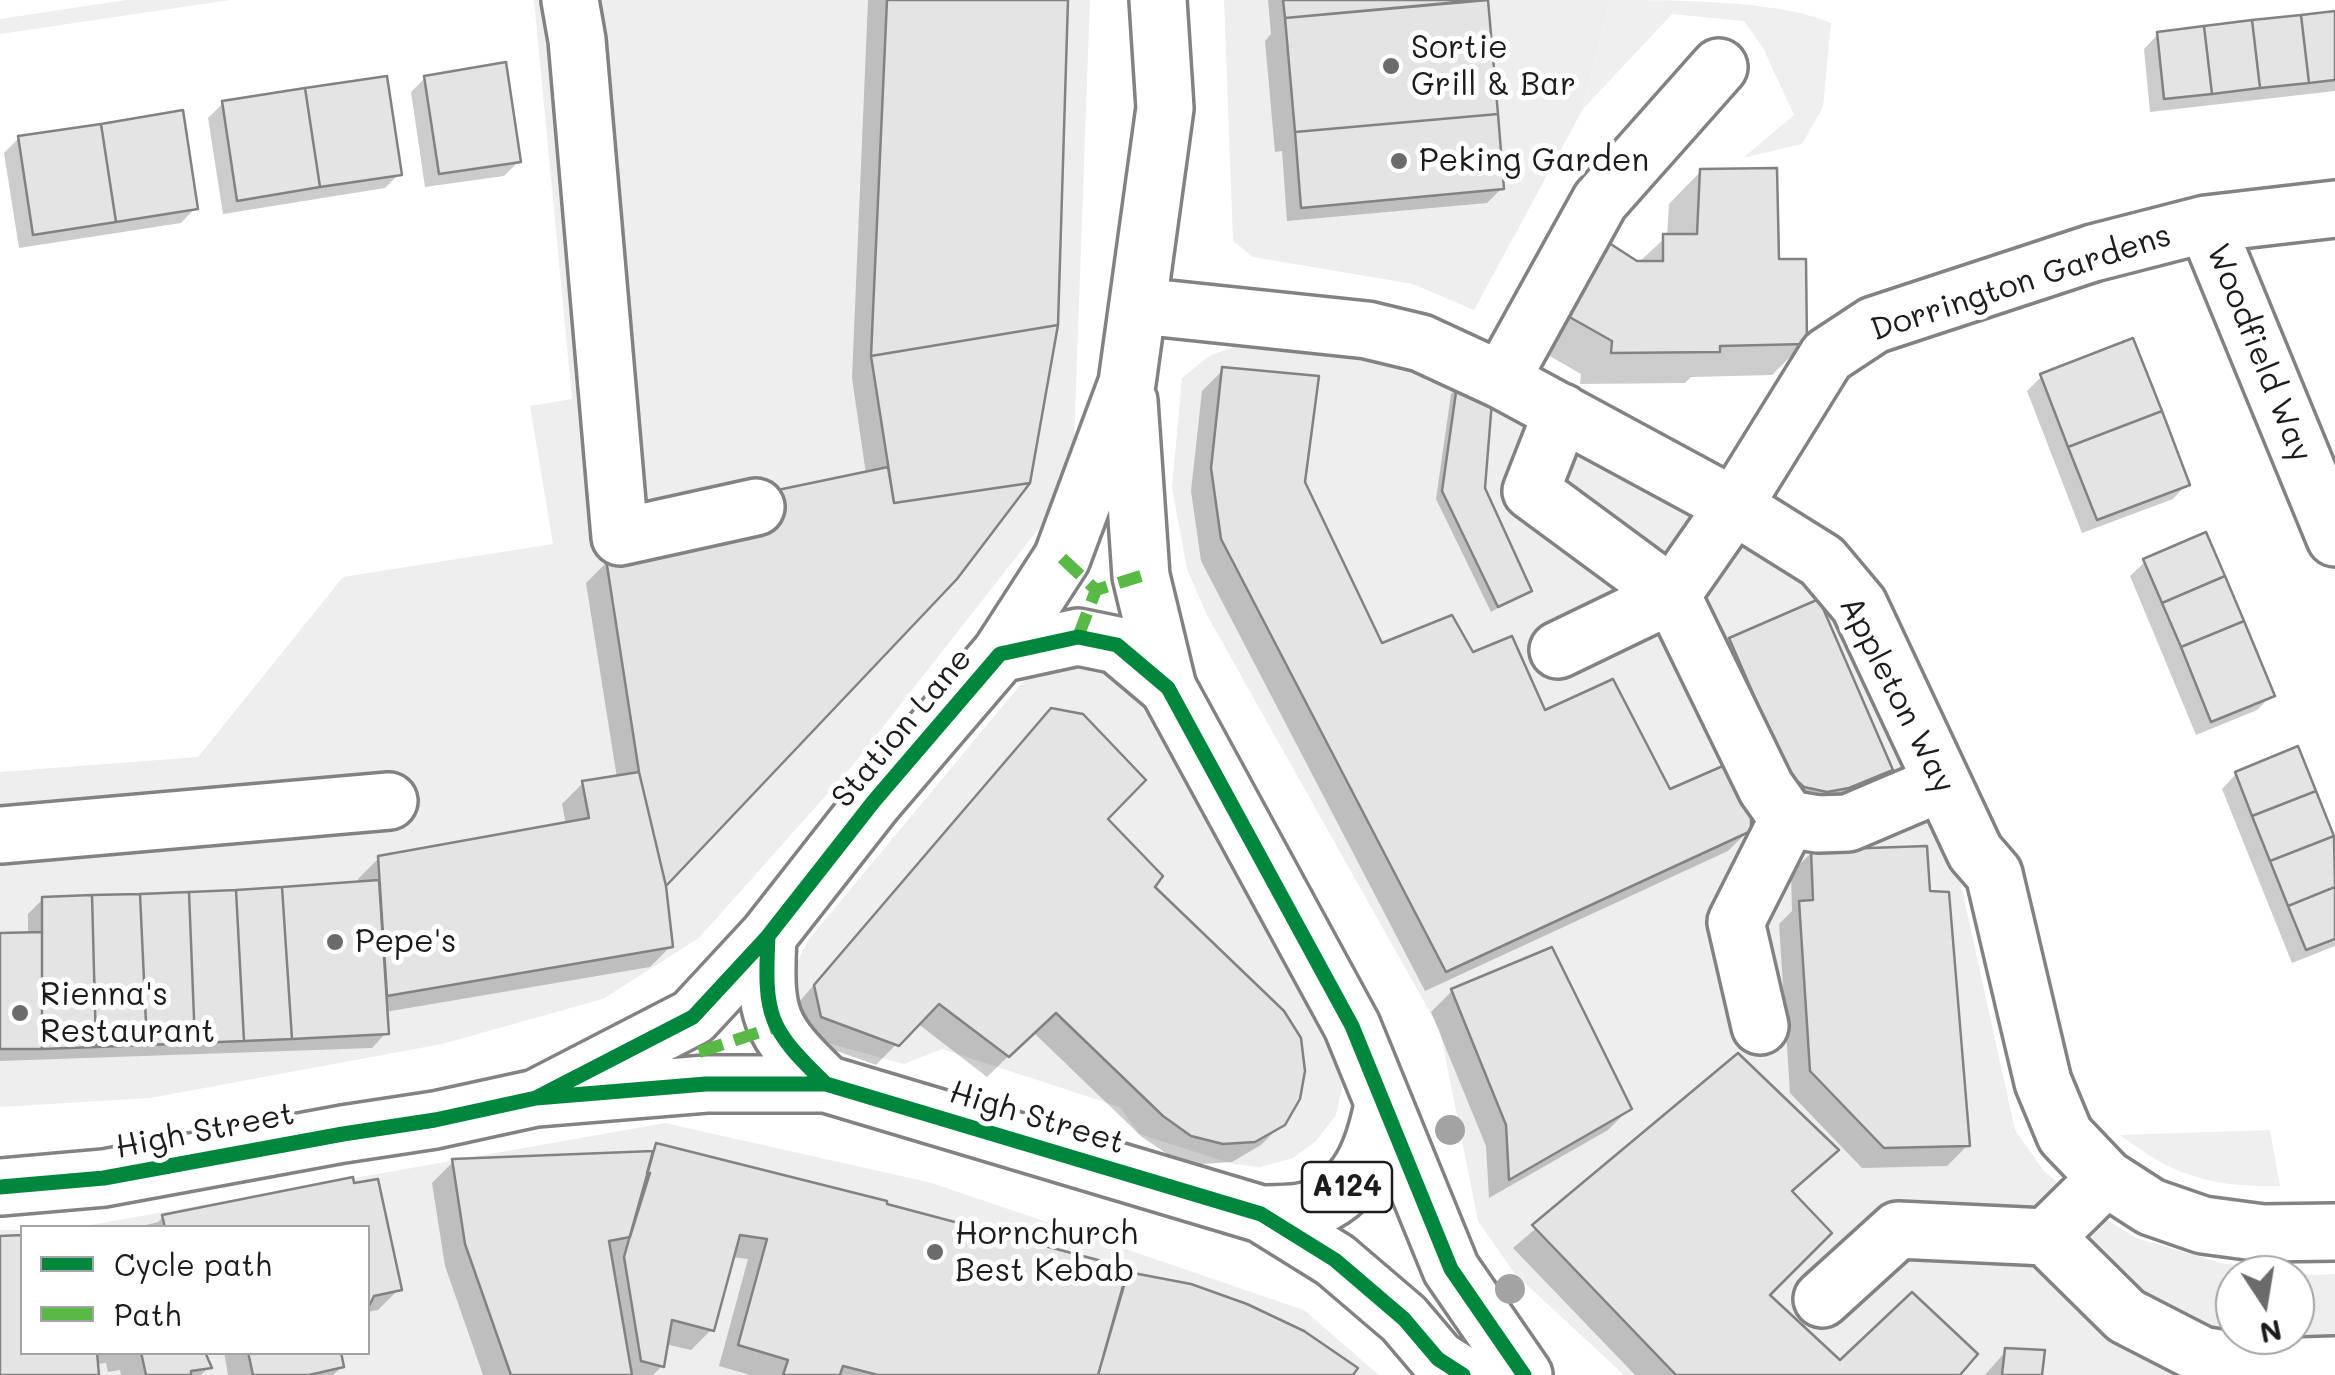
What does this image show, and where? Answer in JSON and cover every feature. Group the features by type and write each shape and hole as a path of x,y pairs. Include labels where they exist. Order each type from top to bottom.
{"street":[{"path":"570,0 577,40 620,536 756,507"},
{"name":"Station Lane","path":"768,936 874,801 1000,654 1062,558 1128,383 1165,108 1158,0"},
{"path":"1501,380 1600,201 1719,67"},
{"name":"Dorrington Gardens","path":"1672,595 1734,506 1827,356 1874,325 2093,253 2206,224 2335,210"},
{"name":"Woodfield Way","path":"2206,224 2335,538"},
{"name":"Appleton Way","path":"1140,306 1367,330 1422,343 1562,412 1734,506 1822,561 1858,605 1975,852 1994,874 2043,1082 2065,1135 2106,1178 2151,1207 2203,1225 2263,1233 2335,1232"},
{"name":"Station Lane","path":"1128,383 1140,576 1168,688"},
{"path":"1562,412 1530,491 1672,595 1766,788 1788,819 1848,823 1942,783"},
{"path":"1558,650 1672,595"},
{"name":"Station Lane","path":"1000,654 1078,637 1117,645 1168,688"},
{"name":"A124","path":"1168,688 1352,1026 1451,1268 1524,1375"},
{"path":"0,835 389,801"},
{"path":"1760,1026 1736,922 1788,819"},
{"name":"A124","path":"768,936 766,983 775,1027 793,1052 826,1084"},
{"name":"High Street","path":"536,1098 692,1016 768,936"},
{"name":"High Street","path":"0,1187 104,1178 435,1120 536,1098 706,1084 826,1084 1261,1214 1335,1260 1404,1319 1438,1359 1463,1375"},
{"name":"A124","path":"1261,1214 1308,1210 1346,1188 1374,1148 1383,1104"},
{"path":"2046,1237 2106,1178"},
{"path":"1822,1299 1898,1230 2046,1237 2126,1316 2202,1354 2272,1367 2335,1365"}],"shaded area":[{"path":"126,0 230,0 0,34 0,19"},
{"path":"534,0 1090,0 1074,441 1047,518 853,765 699,938 603,999 442,1044 150,1098 0,1107 0,772 198,757 343,577 553,544 530,406 572,399"},
{"path":"1224,0 1610,0 1583,109 1474,310 1413,284 1253,257 1233,241"},
{"path":"1610,0 1754,6 1809,15 1831,23 1823,107 1802,144 1743,158 1794,115 1763,48 1744,21 1672,14 1583,109"},
{"path":"1241,344 1346,351 1457,385 1792,568 1835,609 1960,880 2015,1130 2044,1171 2085,1206 2136,1238 2215,1261 2215,1355 2315,1355 2315,1275 2335,1274 2335,1375 1624,1375 1515,1274 1478,1221 1440,1030 1207,615 1187,569 1172,487 1182,378 1209,356"},
{"path":"1091,662 1134,684 1337,1057 1342,1089 1336,1115 1316,1141 1293,1158 1260,1167 1233,1164 1139,1134 1120,1107 942,1049 904,1064 828,1043 808,1028 795,1003 794,968 809,939 1021,684 1043,668"},
{"path":"665,1123 932,1183 1304,1310 1379,1375 0,1375 0,1230 20,1230 20,1355 370,1355 370,1225 90,1225"},
{"path":"2270,1130 2280,1186 2195,1177 2159,1161 2120,1135"}],"building":[{"path":"887,0 1068,0 1058,325 871,356"},
{"path":"1283,0 1480,0 1285,18"},
{"name":"Sortie Grill & Bar","path":"1488,0 1498,114 1295,132 1285,18"},
{"path":"2335,11 2335,80 2309,83 2301,15"},
{"path":"2301,15 2309,83 2260,88 2252,20"},
{"path":"2252,20 2260,88 2212,94 2204,26"},
{"path":"2204,26 2212,94 2164,99 2157,32"},
{"path":"506,62 521,162 439,174 424,76"},
{"path":"387,76 402,175 320,187 305,88"},
{"path":"305,88 320,187 237,201 222,101"},
{"path":"183,110 198,209 116,222 101,124"},
{"name":"Peking Garden","path":"1498,114 1504,189 1301,208 1295,132"},
{"path":"101,124 116,222 33,235 18,136"},
{"path":"1777,168 1779,259 1806,259 1807,344 1720,346 1720,352 1611,353 1612,341 1550,306 1592,232 1637,261 1663,261 1663,234 1697,234 1700,169"},
{"path":"1058,325 1030,483 894,503 871,356"},
{"path":"2133,338 2162,411 2068,447 2040,374"},
{"path":"1222,367 1319,376 1305,482 1382,643 1452,615 1473,652 1512,636 1545,710 1613,679 1670,789 1732,762 1751,808 1751,831 1446,972 1221,539 1211,468"},
{"path":"1457,385 1492,401 1485,488 1532,591 1498,607 1442,491"},
{"path":"2162,411 2190,485 2097,520 2068,447"},
{"path":"888,467 894,503 1030,483 957,579 666,886 639,772 606,559 780,516 768,492"},
{"path":"2206,532 2225,576 2162,603 2143,559"},
{"path":"2225,576 2244,621 2181,647 2162,603"},
{"path":"1819,599 1893,770 1849,788 1827,792 1804,787 1787,772 1729,638"},
{"path":"2244,621 2275,696 2211,722 2181,647"},
{"path":"1051,708 1083,714 1146,780 1108,819 1163,876 1155,887 1284,1011 1301,1038 1305,1071 1300,1099 1285,1125 1255,1142 1223,1144 1191,1136 1163,1116 1056,1013 1009,1057 939,1004 899,1046 821,1017 814,985"},
{"path":"2298,746 2316,791 2252,816 2235,772"},
{"path":"639,772 666,886 673,947 387,996 378,856 589,818 582,781"},
{"path":"2316,791 2334,836 2270,861 2252,816"},
{"path":"2334,836 2335,887 2288,906 2270,861"},
{"path":"1927,846 1930,891 1949,892 1970,1146 1884,1148 1810,1071 1799,901 1813,900 1811,850"},
{"name":"Pepe's","path":"379,880 389,1034 292,1039 282,887"},
{"path":"282,887 292,1039 244,1041 236,890"},
{"path":"2335,887 2335,939 2306,950 2288,906"},
{"path":"236,890 244,1041 195,1043 189,892"},
{"path":"189,892 195,1043 147,1045 140,894"},
{"path":"140,894 147,1045 96,1047 92,895"},
{"path":"92,895 96,1047 42,1049 42,897"},
{"path":"42,932 42,1049 0,1049 0,933"},
{"path":"1552,947 1632,1109 1509,1180 1506,1125 1451,989"},
{"path":"1738,1053 1839,1150 1792,1191 1832,1233 1770,1295 1840,1360 1912,1292 1978,1354 1960,1375 1676,1375 1532,1225"},
{"path":"656,1143 887,1201 1128,1268 1098,1375 878,1375 843,1366 840,1375 783,1375 788,1360 738,1345 767,1239 740,1235 714,1331 672,1320 664,1367 641,1361 624,1257"},
{"path":"653,1151 630,1237 609,1241 632,1375 511,1375 465,1244 452,1159"},
{"path":"353,1177 354,1183 378,1179 402,1290 374,1296 370,1304 370,1225 164,1225 162,1215"},
{"path":"20,1235 20,1355 97,1355 99,1375 0,1375 0,1236"},
{"path":"1128,1272 1191,1284 1247,1304 1304,1331 1358,1368 1353,1375 1098,1375"},
{"path":"2005,1348 2045,1350 2042,1375 2002,1375"},
{"path":"142,1355 206,1355 212,1368 191,1371 191,1375 146,1375"},
{"path":"249,1355 342,1355 344,1367 309,1375 253,1375"}],"marked path":[{"path":"1062,558 1096,590"},
{"path":"1078,637 1096,590 1141,576"},
{"path":"699,1052 775,1027"}],"cycle path":[{"path":"536,1098 693,1017 768,936 874,801 1000,654 1078,637 1117,645 1168,688 1352,1026 1451,1269 1524,1375"},
{"path":"768,936 767,985 774,1019 792,1049 826,1084"},
{"path":"0,1187 104,1178 435,1120 536,1098 706,1084 826,1084 1261,1214 1335,1260 1404,1319 1438,1359 1463,1375"}],"place":[{"name":"Sortie Grill & Bar","path":"1391,66"},
{"name":"Peking Garden","path":"1399,161"},
{"name":"Pepe's","path":"335,942"},
{"name":"Rienna's Restaurant","path":"20,1013"},
{"name":"Hornchurch Best Kebab","path":"935,1252"}]}
